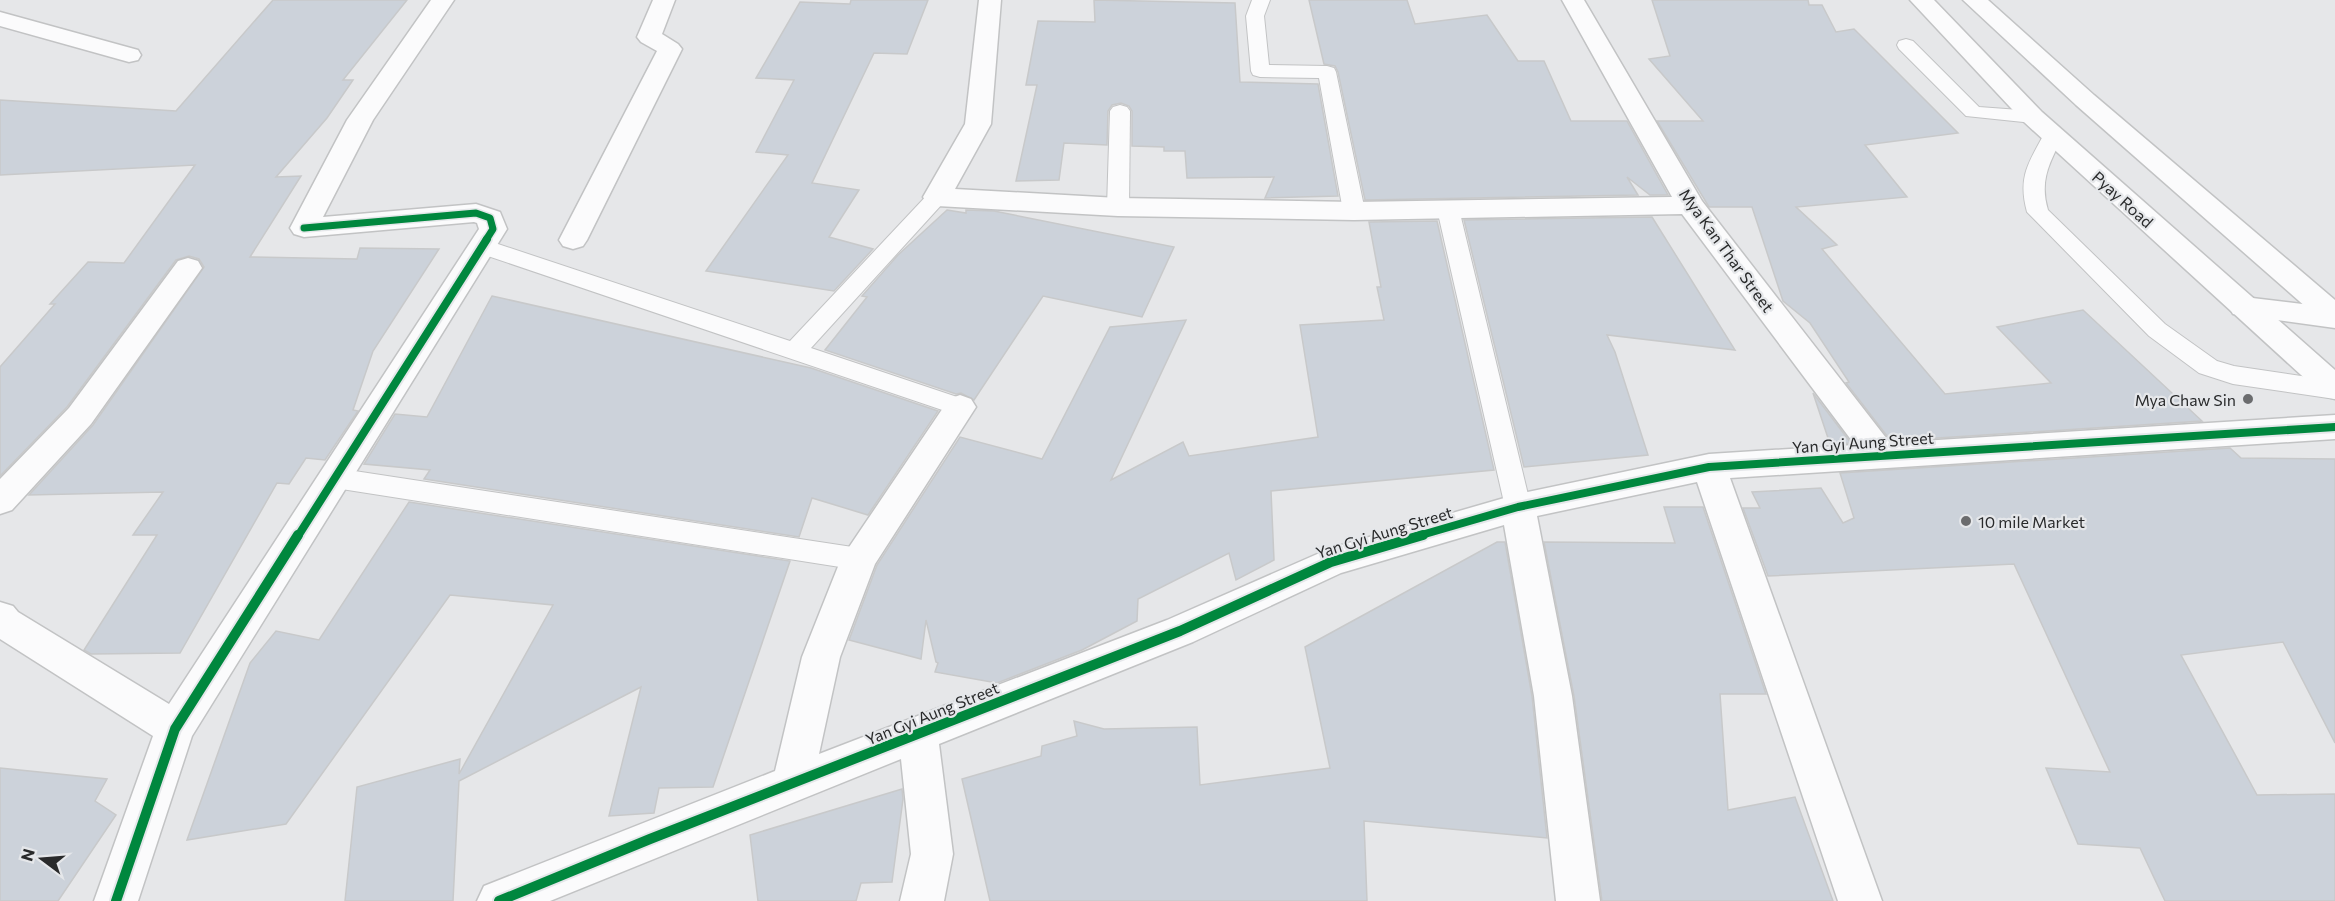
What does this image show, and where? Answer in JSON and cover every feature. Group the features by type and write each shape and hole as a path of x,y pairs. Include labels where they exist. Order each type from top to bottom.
{"main road":[{"path":"116,901 175,729 493,229 490,218 476,213 304,228 360,120 443,0"},
{"path":"573,240 670,49 649,37 664,0"},
{"path":"990,0 978,124 937,197 1118,207 1354,211 1690,205"},
{"name":"Mya Kan Thar Street","path":"1573,0 1690,205 1882,456"},
{"name":"Pyay Road","path":"1921,0 2053,136 2335,389"},
{"path":"1974,0 2085,100 2335,317"},
{"path":"0,19 129,56"},
{"path":"0,501 80,416 188,268"},
{"path":"2244,307 2335,317"},
{"path":"792,784 821,657 859,559 960,407"},
{"name":"Yan Gyi Aung Street","path":"499,901 1180,631 1331,562 1518,507 1709,467 2335,427"},
{"path":"1709,467 1860,901"},
{"path":"1518,507 1553,696 1578,901"},
{"path":"0,617 5,623 175,729"},
{"path":"918,735 932,854 922,901"}],"lane":[{"path":"1261,0 1255,16 1260,70 1328,72 1354,211"},
{"path":"1906,45 1973,112 2033,117"},
{"path":"1118,207 1120,111"},
{"path":"2053,136 2034,173 2031,192 2038,212 2157,330 2208,367 2225,373 2335,389"},
{"path":"794,352 937,197"},
{"path":"1448,209 1518,507"},
{"path":"481,246 960,407"},
{"path":"335,478 859,559"}],"building":[{"path":"273,0 407,0 343,80 353,80 327,118 276,177 301,176 250,257 357,259 360,248 439,249 373,351 353,410 358,411 325,460 306,458 289,484 277,483 180,653 91,654 84,650 157,535 133,535 163,492 29,495 93,425 204,267 199,259 189,256 176,260 67,407 0,476 0,367 55,304 50,304 88,262 124,263 195,165 0,175 0,100 176,111"},
{"path":"851,0 928,0 907,54 874,53 812,183 859,190 829,237 873,249 834,291 706,271 788,155 756,152 794,80 756,78 800,2 850,4"},
{"path":"1094,0 1235,3 1240,82 1318,84 1338,196 1265,198 1274,177 1187,178 1185,151 1164,151 1164,147 1132,146 1132,111 1129,106 1121,103 1112,105 1108,111 1107,145 1064,143 1059,180 1016,181 1037,85 1026,85 1038,21 1095,22"},
{"path":"1309,0 1407,0 1415,24 1487,15 1518,61 1544,61 1571,121 1627,121 1668,195 1650,195 1627,177 1638,195 1365,200 1338,72 1335,66 1324,64"},
{"path":"1652,0 1808,0 1809,5 1822,5 1836,32 1854,29 1958,133 1865,145 1907,197 1796,207 1837,245 1822,249 1945,394 2051,383 1997,327 2083,310 2202,421 1891,441 1846,383 1849,382 1810,323 1783,301 1752,207 1709,207 1657,121 1703,121 1649,59 1670,56"},
{"path":"947,210 966,213 966,210 994,211 1174,247 1142,317 1043,296 974,400 961,393 956,394 825,350 867,297 862,296 898,255"},
{"path":"1652,217 1735,350 1607,335 1615,352 1648,455 1524,467 1464,220"},
{"path":"1437,221 1494,470 1271,491 1274,560 1236,580 1229,553 1138,599 1137,621 1082,650 997,683 935,672 938,663 926,620 921,659 849,640 877,565 960,437 1042,459 1110,327 1186,320 1111,480 1183,442 1189,456 1318,437 1300,325 1384,320 1377,287 1381,287 1369,222"},
{"path":"492,296 811,368 938,411 868,515 812,498 799,537 424,479 430,470 364,464 395,414 427,417"},
{"path":"1813,393 1851,443 1830,444"},
{"path":"2230,448 2241,458 2335,459 2335,743 2283,642 2181,655 2257,795 2335,794 2335,901 2165,901 2140,848 2078,844 2046,768 2110,772 2014,564 1768,576 1743,508 1760,508 1752,492 1821,488 1843,523 1854,518 1840,473"},
{"path":"409,502 790,561 713,787 659,788 654,813 609,816 641,687 459,781 453,901 345,901 357,787 460,759 459,774 553,605 450,595 286,824 187,840 250,663 276,631 319,640"},
{"path":"1664,507 1703,507 1766,694 1720,694 1728,810 1795,797 1833,901 1602,901 1574,696 1544,542 1675,543"},
{"path":"1497,542 1505,542 1532,696 1547,838 1364,821 1367,901 990,901 962,779 1041,756 1042,746 1077,736 1074,721 1104,729 1197,727 1200,785 1330,768 1305,647"},
{"path":"0,768 107,779 95,801 116,815 58,901 0,901"},
{"path":"902,789 903,799 892,882 861,883 856,901 758,901 750,835"}],"cycle path":[{"path":"116,901 175,729 493,229 490,218 476,213 304,228"},
{"path":"499,901 650,839 1180,631 1331,562 1518,507 1709,467 2335,427"}],"place":[{"name":"Mya Chaw Sin","path":"2248,399"},
{"name":"10 mile Market","path":"1966,521"}]}
